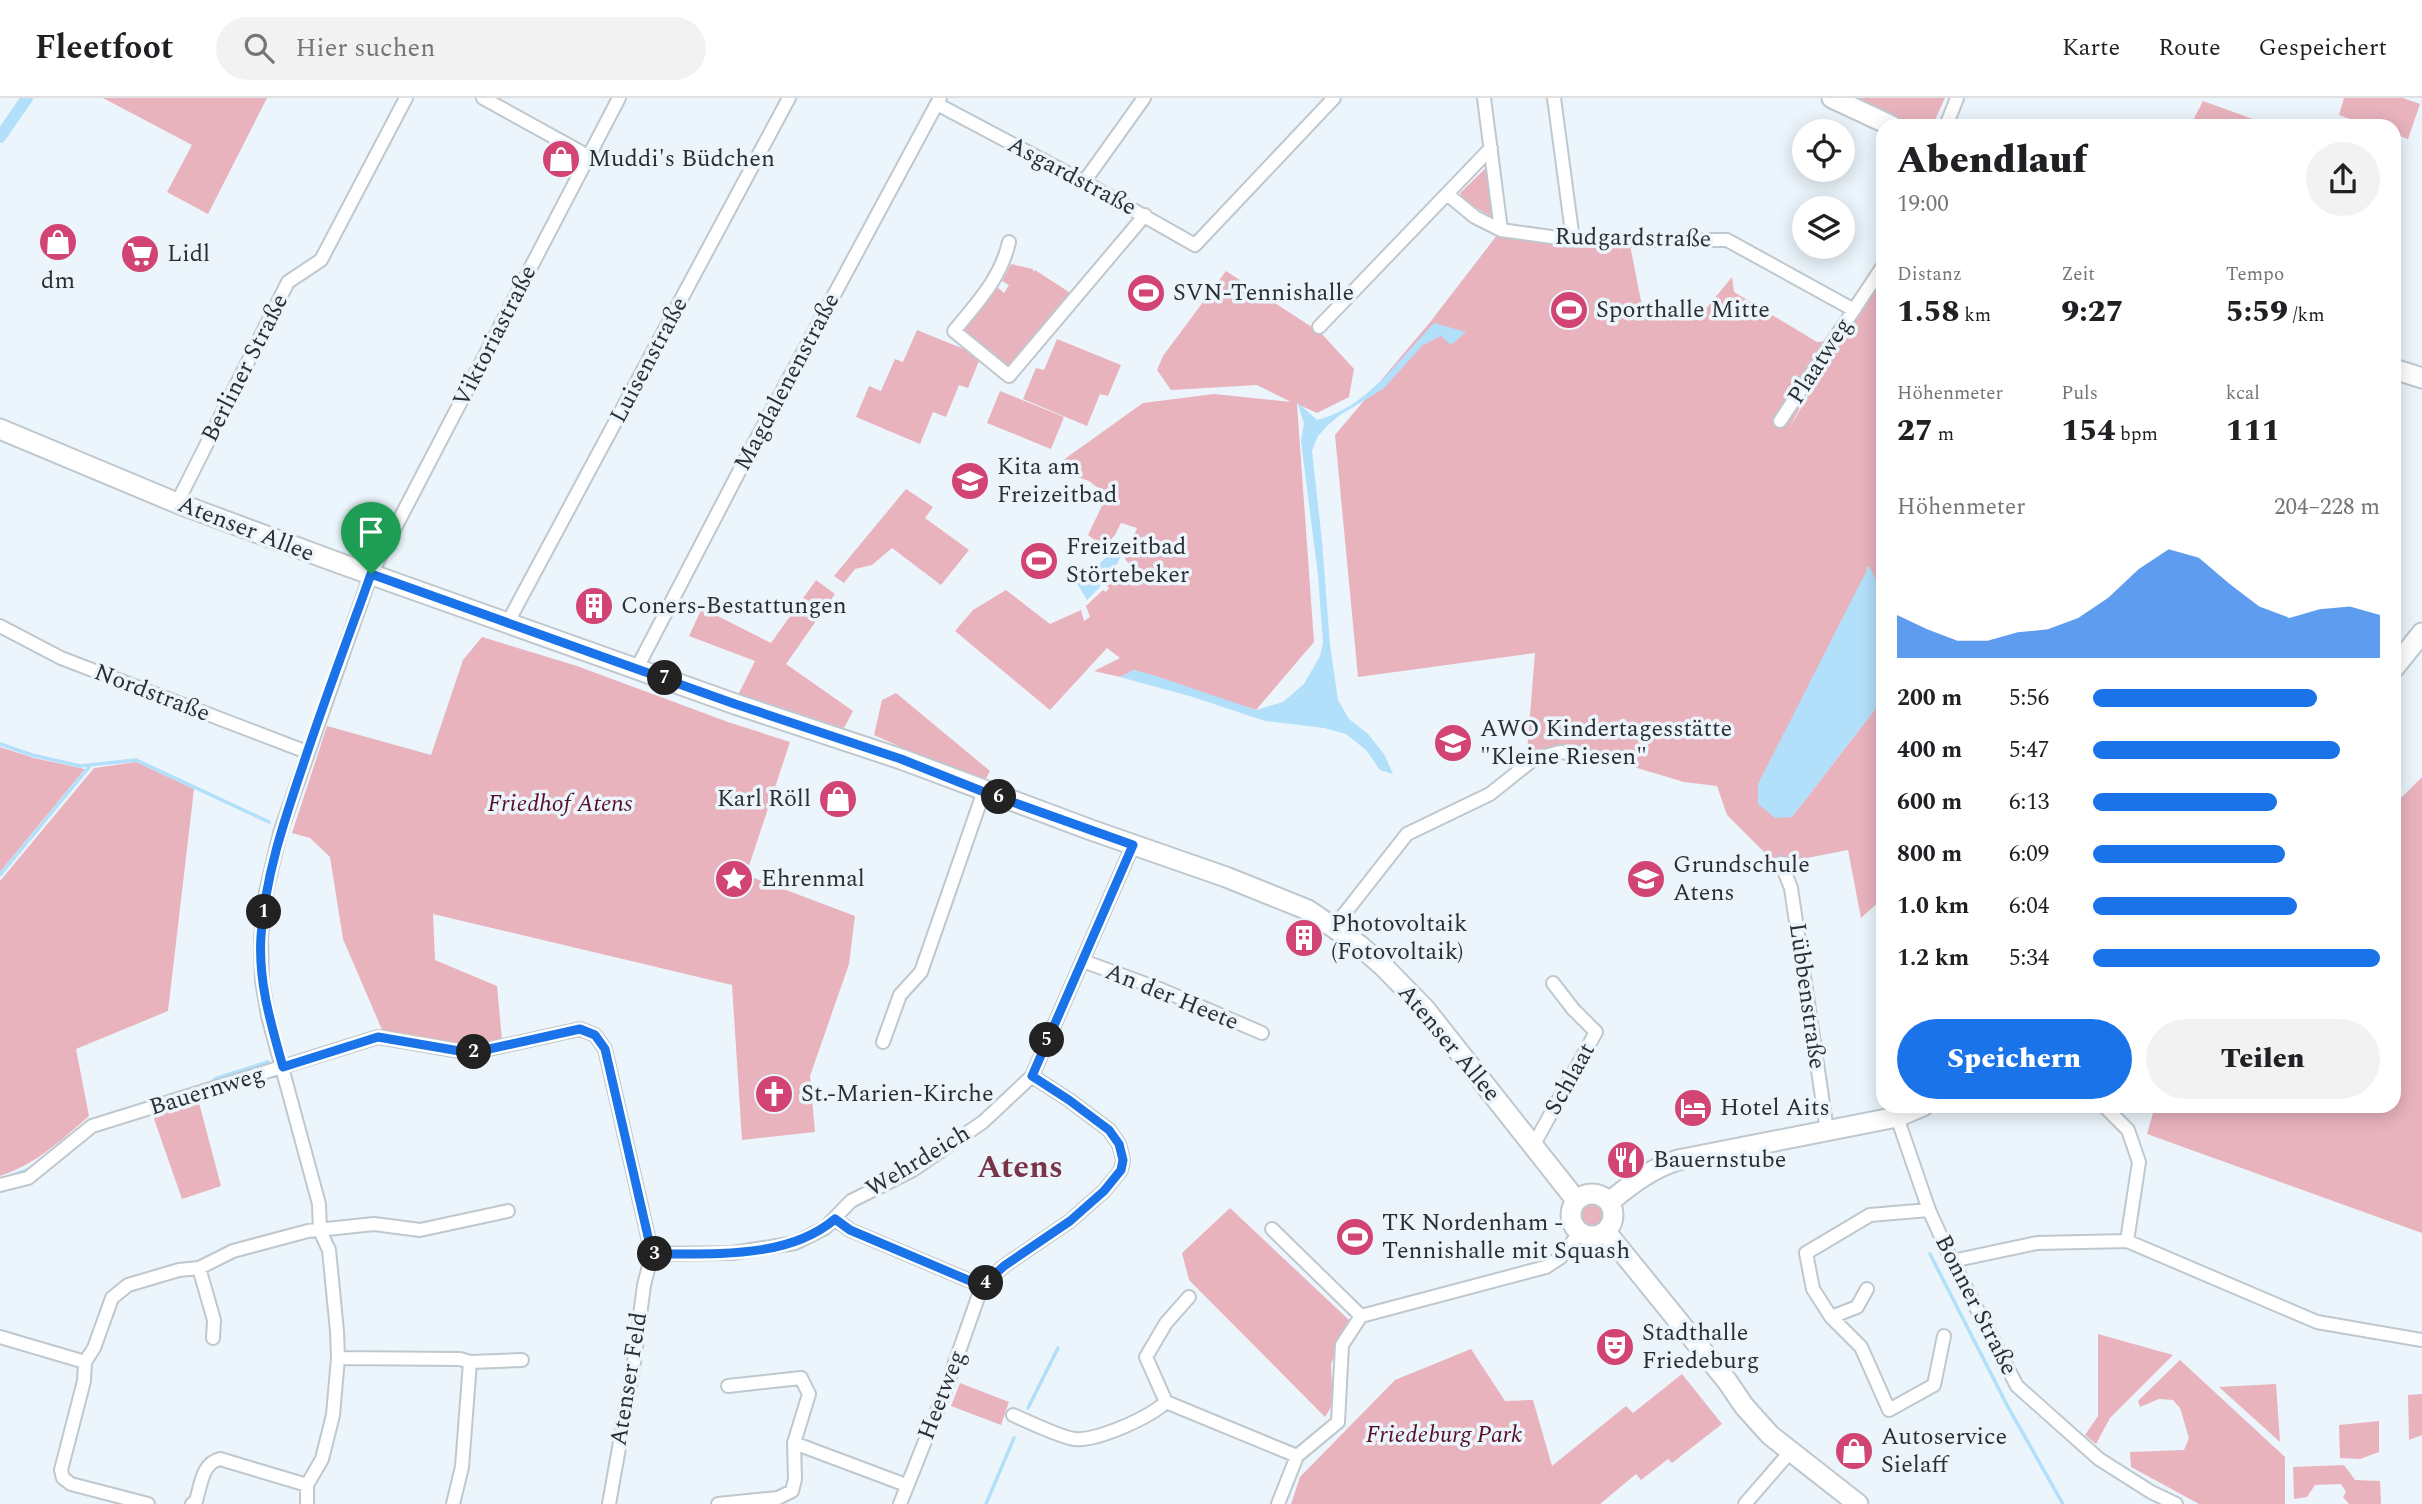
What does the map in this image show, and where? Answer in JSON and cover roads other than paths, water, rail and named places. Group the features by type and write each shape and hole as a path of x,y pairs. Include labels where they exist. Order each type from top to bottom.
{"street":[{"name":"Berliner Straße","path":"177,503 288,282 321,260 405,98"},
{"path":"483,98 588,156"},
{"name":"Viktoriastraße","path":"307,1485 322,1459 333,1415 338,1358 337,1331 329,1250 320,1231 319,1205 262,981 261,938 266,892 280,834 307,752 371,574 620,98"},
{"name":"Luisenstraße","path":"508,622 789,98"},
{"path":"1084,182 1144,98"},
{"name":"Asgardstraße","path":"939,101 1195,245 1334,98"},
{"path":"1484,98 1502,230"},
{"path":"1554,98 1573,240"},
{"path":"1834,98 1878,119"},
{"path":"1949,119 1957,98"},
{"name":"Magdalenenstraße","path":"637,668 743,464 939,101"},
{"path":"1320,327 1491,148"},
{"name":"Rudgardstraße","path":"1447,194 1475,217 1502,230 1573,240 1727,240 1854,310"},
{"path":"1009,242 1005,258 993,282 954,331 1009,376 1145,215"},
{"name":"Plaatweg","path":"1780,421 1876,277"},
{"path":"2401,371 2422,378"},
{"name":"Atenser Allee","path":"0,429 177,503 735,704 901,759 1308,910 1383,966 1425,1009 1576,1200"},
{"name":"Nordstraße","path":"0,626 61,658 307,752"},
{"path":"2401,659 2422,633"},
{"path":"1334,927 1406,834 1490,794 1534,759 1560,752 1586,755"},
{"path":"883,1042 900,995 921,972 984,792"},
{"name":"Wehrdeich","path":"835,1219 851,1201 913,1170 983,1122 1032,1076 1133,845"},
{"name":"Lübbenstraße","path":"1781,863 1791,888 1827,1131"},
{"name":"An der Heete","path":"1083,961 1162,990 1262,1033"},
{"name":"Schlaat","path":"1534,1146 1596,1032 1573,1009 1553,983"},
{"name":"Bauernweg","path":"0,1185 28,1178 92,1126 378,1037 471,1053 580,1029 595,1035 605,1049 652,1254"},
{"path":"652,1254 732,1253 795,1242 825,1228 835,1219 850,1230 982,1286 1004,1266 1070,1221 1104,1191 1121,1170 1123,1160 1119,1144 1109,1130 1032,1076"},
{"path":"1609,1202 1659,1166 1906,1113"},
{"path":"2111,1113 2128,1130 2140,1162 2127,1241"},
{"name":"Bonner Straße","path":"1897,1117 1929,1210 1952,1261 2017,1386 2099,1459 2151,1492 2176,1504"},
{"path":"1591,1194 1609,1202 1614,1218 1606,1232 1592,1237 1579,1233 1570,1216 1576,1200 1591,1194"},
{"path":"1929,1210 1870,1215 1806,1253 1813,1289 1831,1317 1861,1346 1889,1410 1934,1385 1944,1336"},
{"path":"148,1504 71,1484 63,1478 61,1470 84,1381 85,1362 94,1348 112,1298 128,1285 179,1270 199,1268 233,1251 308,1231 374,1224 420,1230 508,1211"},
{"path":"1272,1229 1361,1315"},
{"path":"1606,1232 1759,1424 1851,1502"},
{"path":"1278,1504 1297,1456 1338,1422 1342,1345 1361,1315 1546,1267 1561,1257 1579,1233"},
{"path":"1952,1261 2037,1243 2127,1241 2317,1322 2422,1340"},
{"name":"Atenser Feld","path":"609,1504 633,1369 644,1285 652,1254"},
{"path":"199,1268 214,1320 214,1338"},
{"name":"Heetweg","path":"900,1504 946,1391 982,1286"},
{"path":"1831,1317 1857,1307 1867,1289"},
{"path":"1189,1297 1166,1323 1146,1357 1166,1402 1297,1456"},
{"path":"0,1337 85,1362"},
{"path":"338,1358 460,1359 470,1362 522,1360"},
{"path":"453,1504 462,1467 470,1362"},
{"path":"718,1504 778,1498 792,1490 794,1443 809,1394 801,1378 728,1386"},
{"path":"1013,1415 1075,1439 1102,1435 1158,1410 1166,1402"},
{"path":"794,1443 906,1485"},
{"path":"1745,1504 1790,1451"},
{"path":"192,1504 196,1501 207,1466 220,1459 307,1485 307,1504"}],"water":[{"path":"1434,323 1466,332 1451,345 1441,336 1423,345 1383,389 1328,425 1318,436 1312,451 1330,645 1338,700 1349,719 1368,734 1384,754 1393,774 1380,770 1366,750 1346,734 1324,728 1265,721 1120,677 1134,670 1256,710 1283,702 1304,684 1320,656 1323,643 1318,575 1301,441 1304,423 1297,402 1317,420 1352,405 1382,380"},
{"path":"1117,547 1124,550 1117,564 1087,600 1073,577 1077,572 1089,584 1092,580 1087,576"},
{"path":"1869,566 1876,580 1876,708 1792,817 1775,818 1758,804 1758,784"}],"waterway":[{"path":"0,137 27,98"},
{"path":"0,744 32,755 80,766 136,760 269,822"},
{"path":"0,875 90,766"},
{"path":"208,1085 217,1078 268,1062"},
{"path":"8,1177 30,1169"},
{"path":"1930,1254 2008,1407 2063,1504"},
{"path":"1028,1408 1058,1348"},
{"path":"986,1504 1014,1438"}],"place":[{"name":"Muddi's Büdchen","path":"561,159"},
{"name":"dm","path":"58,242"},
{"name":"Lidl","path":"140,254"},
{"name":"SVN-Tennishalle","path":"1146,293"},
{"name":"Sporthalle Mitte","path":"1569,310"},
{"name":"Kita am Freizeitbad","path":"970,481"},
{"name":"Freizeitbad Störtebeker","path":"1039,561"},
{"name":"Coners-Bestattungen","path":"594,606"},
{"name":"AWO Kindertagesstätte \"Kleine Riesen\"","path":"1453,743"},
{"name":"Karl Röll","path":"838,799"},
{"name":"Ehrenmal","path":"734,879"},
{"name":"Grundschule Atens","path":"1646,879"},
{"name":"Photovoltaik (Fotovoltaik)","path":"1304,938"},
{"name":"St.-Marien-Kirche","path":"774,1094"},
{"name":"Hotel Aits","path":"1693,1108"},
{"name":"Bauernstube","path":"1626,1160"},
{"name":"TK Nordenham - Tennishalle mit Squash","path":"1355,1237"},
{"name":"Stadthalle Friedeburg","path":"1615,1347"},
{"name":"Autoservice Sielaff","path":"1854,1451"}],"district":[{"name":"Atens","path":"1020,1167"}],"park label":[{"name":"Friedhof Atens","path":"560,804"},
{"name":"Friedeburg Park","path":"1444,1435"}]}
